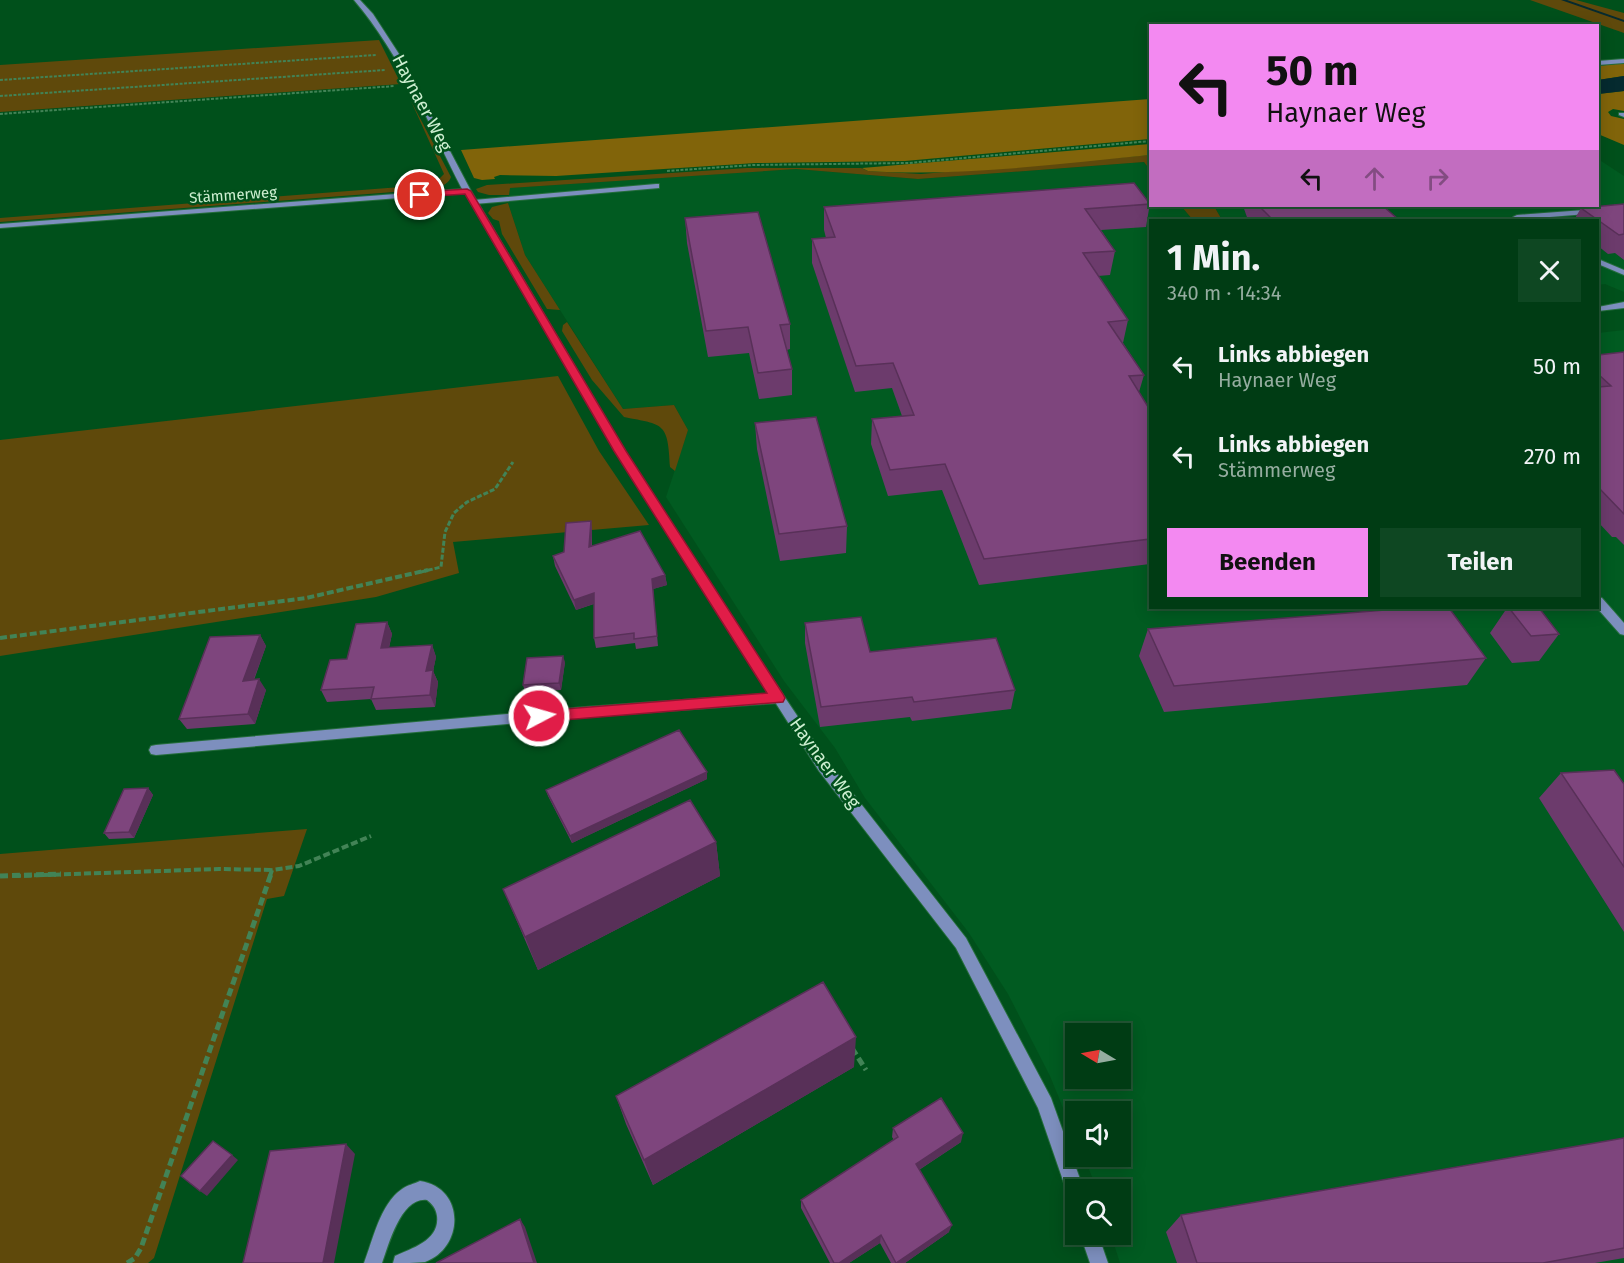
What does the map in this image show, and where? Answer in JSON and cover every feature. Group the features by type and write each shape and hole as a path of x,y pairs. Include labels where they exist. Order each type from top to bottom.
{"street":[{"name":"Haynaer Weg","path":"357,0 371,15 396,54 471,197 620,451 778,698 824,766 961,943 1045,1104 1071,1179"},
{"path":"1599,63 1624,61"},
{"name":"Stämmerweg","path":"0,226 656,186"},
{"path":"1520,219 1517,217 1624,209"},
{"path":"1599,261 1624,273"},
{"path":"1599,301 1624,304"},
{"path":"1599,309 1624,304"},
{"path":"1599,603 1624,631"},
{"path":"156,750 585,712 778,698"},
{"path":"373,1263 397,1207 409,1194 427,1190 437,1194 446,1207 445,1227 435,1245 402,1263"},
{"path":"1093,1245 1099,1263"}],"path":[{"path":"0,80 396,54"},
{"path":"0,96 404,69"},
{"path":"0,114 413,85"},
{"path":"660,172 753,165 909,163 1149,141"},
{"path":"0,638 306,598 441,567 444,562 442,554 447,525 453,515 461,505 491,492 501,484 513,462"},
{"path":"0,876 219,869 272,870 299,866 371,836"},
{"path":"127,1263 135,1258 141,1248 272,870"},
{"path":"850,1043 866,1070"}],"shaded area":[{"path":"1530,0 1576,0 1624,13 1624,33"},
{"path":"379,40 401,84 0,112 0,65"},
{"path":"1624,63 1624,76 1599,80 1599,66"},
{"path":"1624,91 1624,111 1613,109 1608,112 1611,116 1624,119 1624,145 1599,134 1599,94"},
{"path":"1149,99 1149,139 905,161 756,163 556,176 500,175 494,177 495,179 482,180 474,178 461,150"},
{"path":"411,101 451,177 446,184 438,187 0,222 0,218 414,186 436,182 444,174"},
{"path":"1149,144 1149,155 1009,169 903,172 868,171 862,168"},
{"path":"1149,155 1149,169 1144,162 918,179 796,169 510,188 509,195 489,195 478,192 476,189 487,185 747,168 861,168 868,171 921,174"},
{"path":"1599,160 1624,176 1624,292 1605,284 1599,285 1599,219 1221,219 1215,207 1599,207"},
{"path":"1144,162 1149,169 1149,207 1182,207 1192,219 1149,219 1149,609 1599,609 1599,333 1624,330 1624,1263 1120,1263 1114,1245 1131,1245 1131,1179 1093,1179 1088,1167 1131,1167 1131,1101 1065,1101 1065,1113 1050,1076 1008,994 969,933 865,798 835,748 784,681 666,497 688,430 674,405 623,409 525,255 508,203 509,188 796,169 918,179"},
{"path":"508,203 525,255 560,310 547,309 502,234 499,221 493,219 488,213 492,207"},
{"path":"1182,207 1215,207 1221,219 1192,219"},
{"path":"567,322 623,409 674,405 688,430 675,471 670,467 668,441 661,428 656,424 624,417 592,380 562,331 563,325"},
{"path":"558,376 599,451 649,525 453,542 459,573 376,597 0,656 0,440"},
{"path":"307,829 284,896 267,899 154,1258 148,1263 0,1263 0,854"}],"water":[{"path":"1624,76 1624,91 1599,94 1599,80"}],"building":[{"path":"1134,183 1149,204 1085,209 1115,251 1083,253 1128,320 1108,322 1144,375 1129,376 1149,408 1149,539 984,559 945,464 890,470 872,419 914,415 893,363 856,366 812,239 835,237 824,207"},
{"path":"1624,204 1624,234 1619,235 1581,208"},
{"path":"1260,207 1384,207 1398,219 1272,219"},
{"path":"758,212 790,324 780,325 792,369 758,373 748,327 706,331 685,218"},
{"path":"1624,352 1624,514 1599,488 1599,387 1611,386 1599,375 1599,355"},
{"path":"816,417 847,526 779,534 755,423"},
{"path":"591,521 589,547 640,531 665,575 652,579 657,636 634,639 634,633 594,638 594,593 574,600 553,556 564,552 566,523"},
{"path":"1398,609 1450,609 1486,658 1174,686 1148,629"},
{"path":"1510,609 1540,609 1559,634 1531,636"},
{"path":"861,617 870,652 996,638 1015,690 914,702 912,697 821,707 805,623"},
{"path":"387,622 381,648 432,645 426,671 433,670 430,695 371,699 374,687 321,690 330,660 347,659 356,624"},
{"path":"260,635 243,681 259,679 248,714 179,719 210,637"},
{"path":"563,656 559,683 523,685 527,658"},
{"path":"679,730 707,772 570,836 546,790"},
{"path":"1614,770 1624,784 1624,867 1561,773"},
{"path":"148,788 129,832 104,833 124,789"},
{"path":"690,800 716,842 525,937 503,889"},
{"path":"823,982 856,1037 644,1160 616,1096"},
{"path":"941,1098 963,1133 916,1164 952,1225 896,1263 881,1235 839,1263 834,1263 801,1200 898,1137 893,1128"},
{"path":"1624,1138 1624,1248 1543,1263 1197,1263 1181,1215"},
{"path":"213,1141 232,1155 200,1191 181,1176"},
{"path":"346,1144 323,1263 243,1263 270,1151"},
{"path":"520,1219 534,1263 436,1263"}],"waterway":[{"path":"1563,0 1624,21"}],"route":[{"path":"420,195 467,191 620,451 778,698 539,716"}]}
